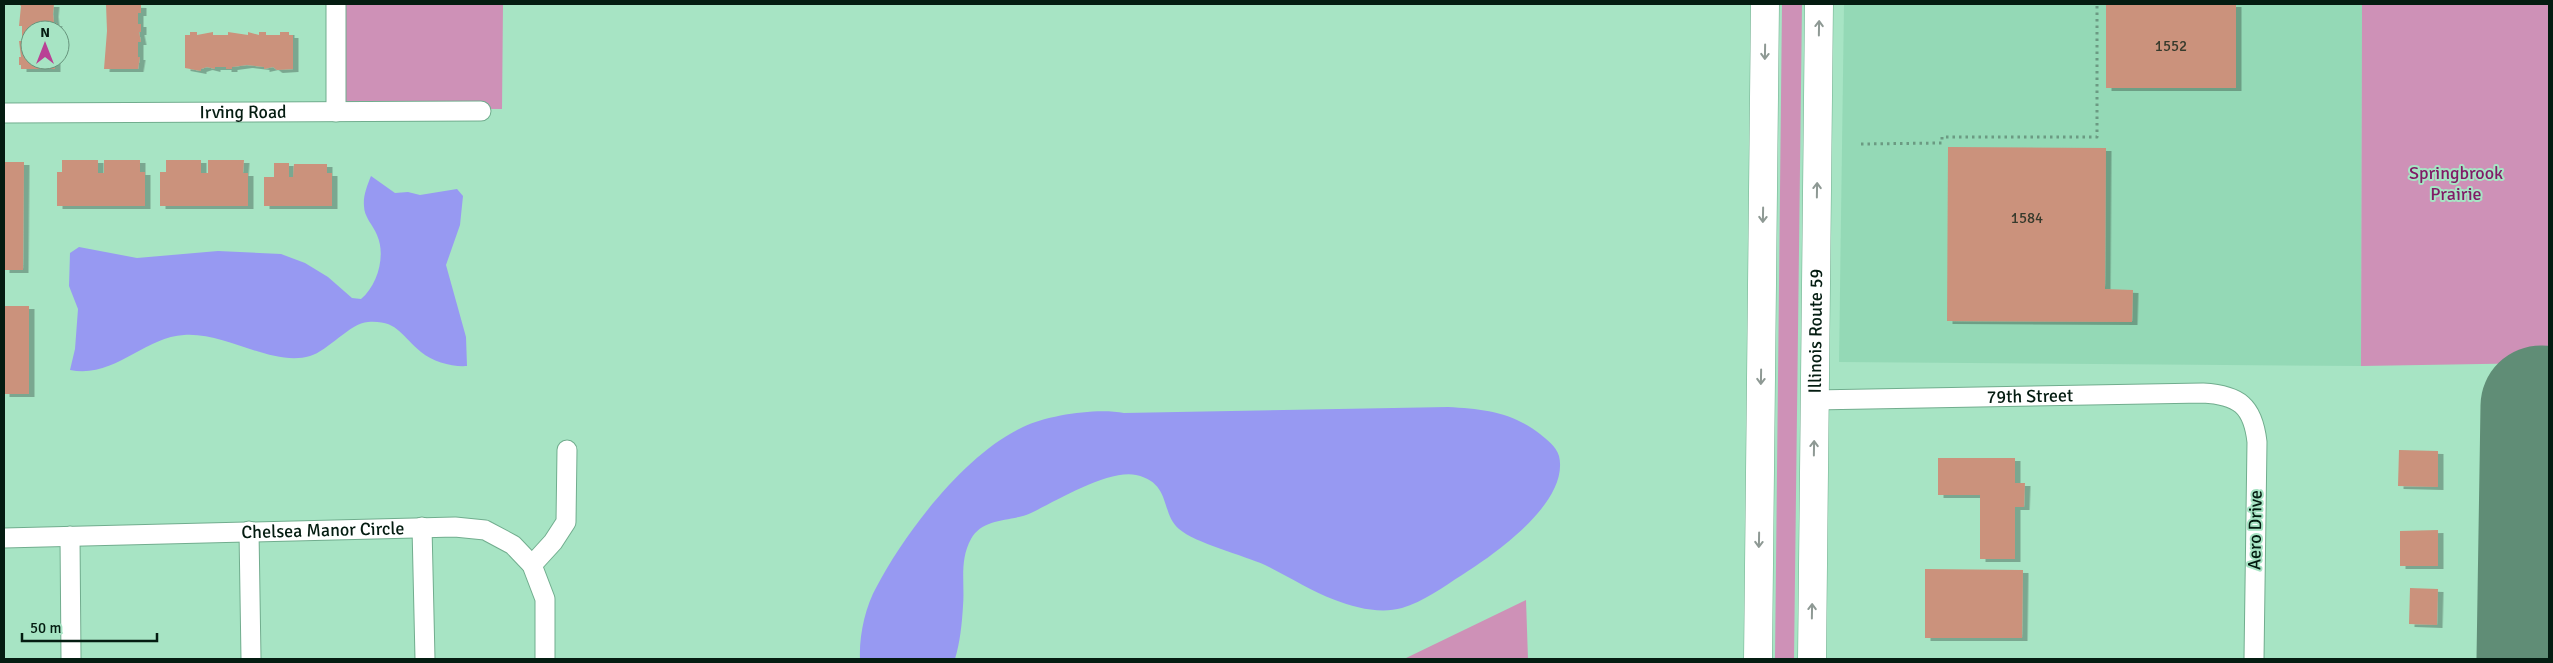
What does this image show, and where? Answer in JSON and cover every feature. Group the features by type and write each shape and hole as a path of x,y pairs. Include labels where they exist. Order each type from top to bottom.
{"main road":[{"path":"1758,659 1765,4"},
{"name":"Illinois Route 59","path":"1812,659 1819,4"}],"street":[{"path":"336,4 336,112"},
{"name":"Irving Road","path":"4,114 481,110"},
{"name":"79th Street","path":"1814,400 2203,393 2225,395 2243,405"},
{"name":"Aero Drive","path":"2243,405 2254,422 2257,442 2254,659"},
{"path":"532,565 553,542 566,522 567,450"},
{"path":"422,527 425,659"},
{"name":"Chelsea Manor Circle","path":"4,538 422,527 455,527 485,530 513,545 532,565 545,599 545,659"},
{"path":"249,531 251,659"},
{"path":"70,536 71,659"}],"path":[{"path":"1861,144 1942,143 1942,137 2097,137 2097,4"}],"shaded area":[{"path":"1844,4 2362,4 2361,366 1839,362"}],"green space":[{"path":"339,4 503,4 502,109 339,108"},
{"path":"1782,4 1802,4 1794,659 1775,659"},
{"name":"Springbrook Prairie","path":"2362,4 2549,4 2549,363 2361,366"},
{"path":"1526,600 1528,659 1404,659"}],"water":[{"path":"371,176 395,193 408,192 420,195 457,189 463,196 460,225 446,265 466,337 467,366 449,365 431,359 393,326 378,322 368,322 354,327 324,349 310,356 280,357 200,335 184,335 169,337 101,369 86,371 70,370 75,349 78,309 69,286 70,253 79,247 137,258 218,251 281,254 305,263 328,277 352,298 361,299 376,278 381,251 377,235 364,210 365,195"},
{"path":"1448,407 1497,413 1508,416 1529,427 1540,434 1556,449 1559,456 1559,474 1553,491 1542,509 1510,541 1448,584 1410,605 1394,610 1377,610 1351,605 1317,592 1256,561 1196,539 1179,529 1173,522 1164,499 1155,485 1147,479 1125,474 1083,487 1023,516 990,523 976,532 967,547 965,556 962,619 955,659 860,659 862,631 869,603 889,564 904,542 921,518 959,474 980,455 1023,427 1059,416 1100,411 1124,413"}],"building":[{"path":"19,4 54,4 54,20 20,20 19,26 21,6"},
{"path":"106,4 141,5 141,13 138,13 138,24 141,24 141,32 139,32 141,42 138,42 138,57 140,57 138,69 104,69 107,31"},
{"path":"2106,4 2236,4 2236,88 2106,88"},
{"path":"190,32 197,32 197,35 213,32 213,35 228,35 228,32 248,35 248,32 259,35 259,32 266,32 266,35 280,35 280,32 289,32 289,35 293,35 293,69 277,70 273,67 264,69 264,67 247,65 232,67 232,69 226,69 226,67 215,67 215,69 207,67 201,69 201,71 185,68 185,35 190,35"},
{"path":"1948,147 2106,148 2105,289 2133,290 2132,322 1947,321"},
{"path":"62,160 98,160 98,173 104,173 104,160 140,160 140,172 145,172 145,206 57,206 57,172 62,172"},
{"path":"166,160 201,160 201,173 208,173 208,160 244,160 243,173 248,173 248,206 160,206 160,172 166,172"},
{"path":"4,162 24,162 23,270 4,270"},
{"path":"274,163 289,163 289,177 293,177 294,164 327,164 327,173 332,173 332,206 264,206 264,177 274,177"},
{"path":"4,306 29,306 29,394 4,394"},
{"path":"2399,450 2438,451 2438,487 2398,486"},
{"path":"1938,458 2015,458 2015,483 2025,483 2024,507 2015,507 2015,559 1980,559 1980,495 1938,495"},
{"path":"2438,530 2438,566 2400,566 2400,531"},
{"path":"1925,569 2023,570 2022,638 1925,638"},
{"path":"2410,588 2438,589 2437,625 2409,624"}],"taxiway":[{"path":"2541,406 2549,405"},
{"path":"2540,487 2549,487"}],"runway":[{"path":"2537,659 2541,406"}]}
